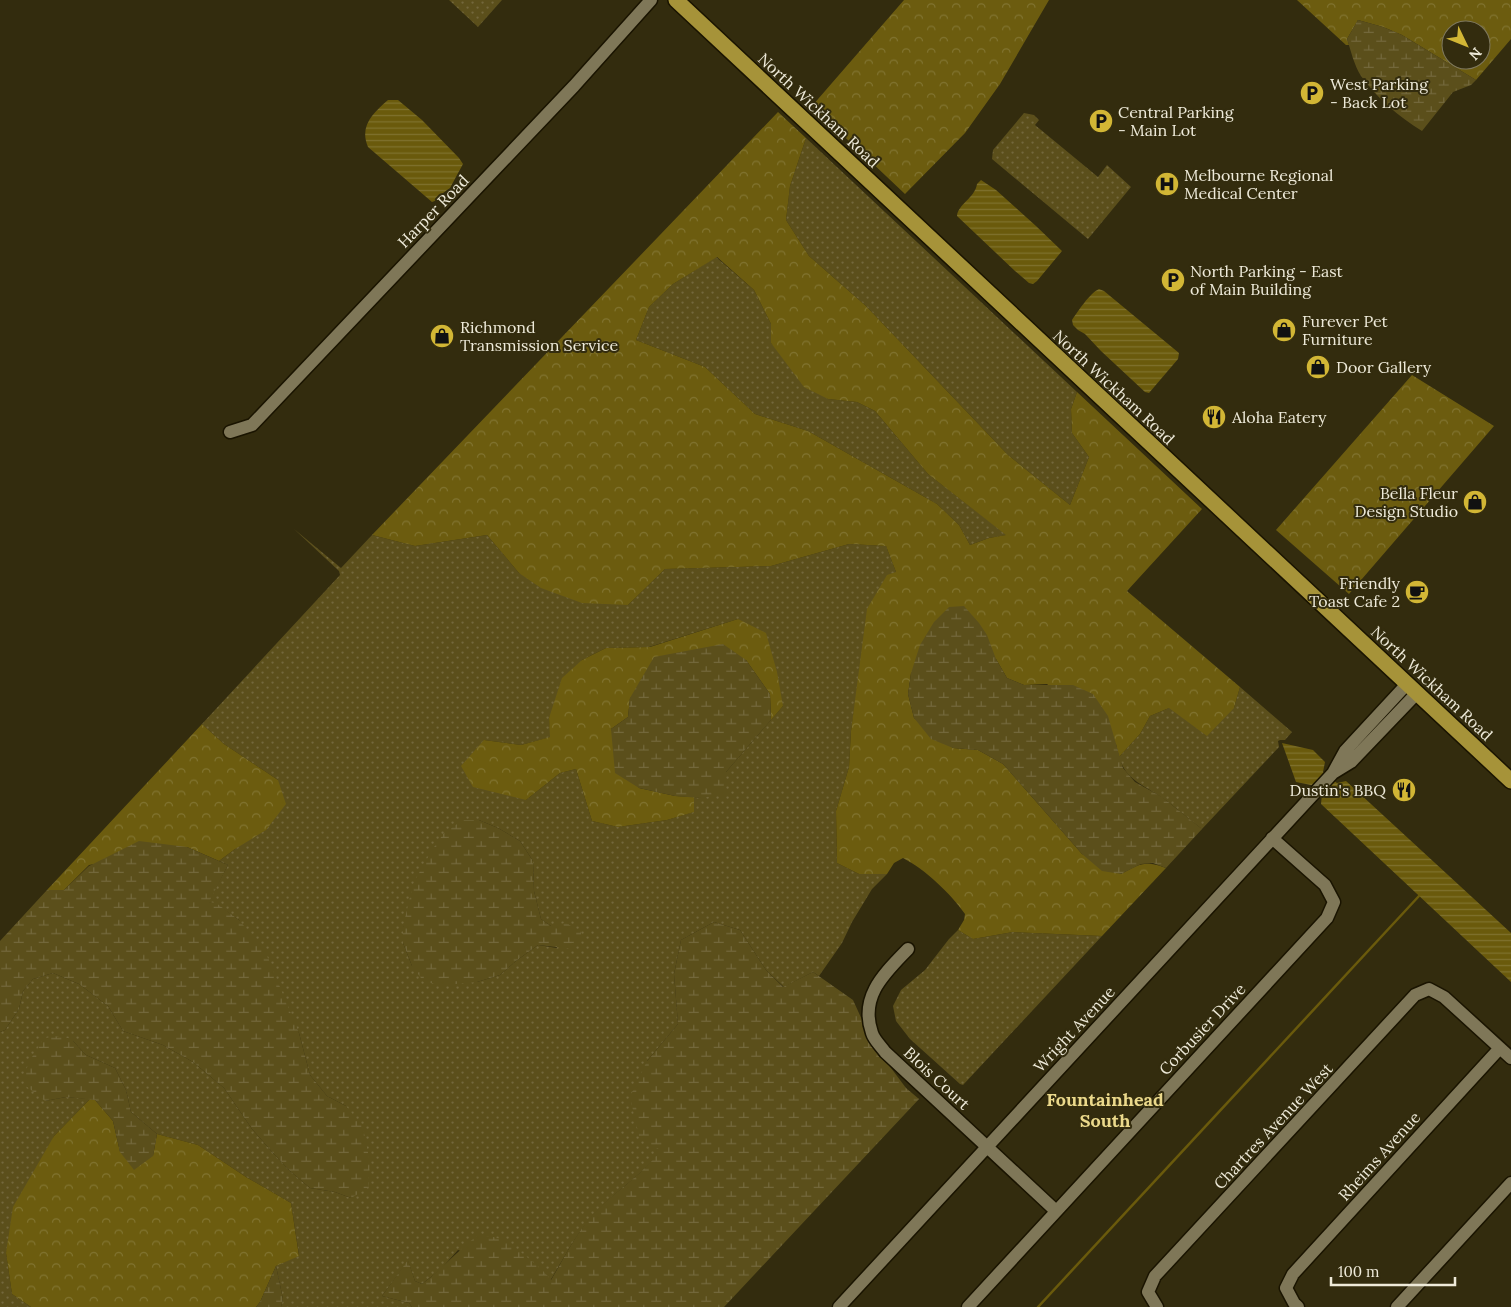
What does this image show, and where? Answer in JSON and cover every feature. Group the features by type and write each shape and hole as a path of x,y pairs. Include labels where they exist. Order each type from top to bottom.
{"main road":[{"name":"North Wickham Road","path":"676,0 1412,689 1510,777"}],"street":[{"name":"Harper Road","path":"230,432 252,425 568,93 651,0"},
{"name":"Wright Avenue","path":"839,1307 1333,773 1344,751 1412,689"},
{"name":"Corbusier Drive","path":"968,1307 1327,918 1334,902 1325,886 1272,838"},
{"name":"Blois Court","path":"908,949 883,975 870,999 869,1018 872,1034 885,1052 1056,1210"},
{"name":"Chartres Avenue West","path":"1157,1307 1148,1292 1155,1276 1416,995 1429,989 1444,997 1500,1048"},
{"path":"1500,1048 1511,1058"},
{"name":"Rheims Avenue","path":"1298,1307 1294,1304 1286,1288 1293,1274 1500,1048"},
{"path":"1397,1307 1511,1183"}],"green space":[{"path":"449,0 502,0 478,27"},
{"path":"904,0 1049,0 1000,84 965,133 905,194 812,106"},
{"path":"1297,0 1511,0 1511,39 1491,62 1491,20 1441,20 1441,59 1402,35 1358,20 1347,39 1349,45 1346,45"},
{"path":"1358,20 1383,27 1402,35 1441,59 1441,70 1460,70 1476,80 1471,85 1453,92 1422,131 1405,120 1374,92 1361,76 1347,39"},
{"path":"1460,70 1485,70 1476,80"},
{"path":"778,112 806,138 790,186 786,220 809,256 866,306 1008,455 1070,505 1089,457 1072,433 1071,409 1077,392 1202,509 1127,591 1240,687 1234,708 1207,736 1169,708 1150,716 1140,734 1119,757 1116,744 1047,684 1024,685 1007,678 996,659 911,673 908,694 914,718 953,748 978,750 1003,764 1082,854 1121,874 1142,864 1152,864 1166,868 1102,936 1013,932 973,939 958,930 965,914 929,875 912,863 903,858 894,863 887,874 859,874 837,863 836,811 849,767 851,731 867,609 887,575 896,572 886,546 849,544 771,566 665,569 628,605 582,603 541,588 519,573 487,535 415,546 372,535","holes":["717,257 754,290 771,324 771,343 804,387 828,399 857,402 875,411 928,474 1006,535 989,538 970,545 959,525 937,504 808,431 755,414 705,367 636,340 649,307 673,284"]},
{"path":"1024,113 1034,115 1039,120 1035,125 1098,177 1107,165 1131,187 1088,239 992,159 993,150"},
{"path":"806,138 1077,392 1071,409 1072,433 1089,457 1070,505 1008,455 866,306 809,256 786,220 790,186"},
{"path":"716,257 754,290 771,324 771,343 828,399 857,402 875,411 928,474 1007,535 989,538 970,545 959,525 937,504 808,431 755,414 705,367 636,340 649,307 673,284"},
{"path":"1412,375 1494,426 1349,594 1276,530"},
{"path":"294,529 341,568 372,535 415,546 487,535 519,573 628,605 665,569 771,566 849,544 886,546 896,572 856,699 851,731 849,767 836,811 837,863 859,874 887,874 872,889 842,943 819,976 813,972 784,987 766,970 740,930 714,922 681,940 674,974 678,1024 647,1061 662,1149 645,1168 607,1201 584,1226 550,1281 458,1250 441,1269 422,1284 415,1281 408,1261 382,1296 409,1303 412,1307 281,1307 283,1299 276,1266 299,1255 291,1203 246,1177 198,1145 157,1134 131,1112 126,1090 115,1068 86,1055 73,1041 45,1101 66,1097 90,1099 54,1136 6,1253 12,1294 31,1307 0,1307 0,1032 5,1030 19,1009 23,991 33,979 53,973 79,984 108,1006 123,1031 163,1045 193,1062 224,1088 252,1129 290,1171 310,1188 335,1192 351,1198 346,1106 327,1096 310,1075 299,1033 239,920 216,904 208,902 228,865 219,861 235,849 278,780 224,744 202,724 340,575 339,571","holes":["738,619 783,706 726,772 700,798 694,797 693,812 667,820 618,827 592,821 576,769 560,773 526,800 484,740 521,745 551,737 549,718 582,660 606,648 649,647","479,820 498,828 520,841 533,861 534,891 541,919 551,926 557,948 538,945 500,975 477,982 412,966 403,943 403,927"]},
{"path":"964,606 987,635 996,659 1007,678 1024,685 1073,685 1093,694 1108,716 1123,768 1135,782 1162,797 1202,829 1166,868 1153,863 1141,864 1121,874 1102,871 1082,854 1003,764 978,750 953,748 931,739 914,718 908,694 911,673 920,645 934,622 949,607"},
{"path":"738,619 766,633 777,672 783,706 771,720 770,694 746,660 630,698 628,717 611,729 639,788 675,796 694,797 694,812 667,820 618,827 592,821 576,769 560,773 526,800 473,787 461,766 484,740 521,745 550,737 549,718 562,678 582,660 606,648 650,647"},
{"path":"723,644 746,660 770,694 771,720 726,772 725,794 700,798 675,796 639,788 615,773 611,729 628,717 630,698 654,657"},
{"path":"1240,687 1292,732 1285,740 1278,741 1279,747 1202,829 1130,776 1119,757 1140,734 1150,716 1169,708 1234,708"},
{"path":"202,724 224,744 278,780 286,804 266,830 219,861 187,847 89,865 64,890 47,890"},
{"path":"463,820 479,820 498,828 520,841 533,861 534,891 541,919 551,926 566,923 581,932 581,942 573,949 538,945 500,975 477,982 445,985 424,982 412,966 403,943 403,927 409,901 414,882 432,850 444,833"},
{"path":"139,841 187,847 228,865 209,902 216,903 239,920 265,951 299,1033 310,1075 327,1096 346,1106 363,1127 370,1163 368,1188 351,1198 335,1192 310,1188 290,1171 252,1129 224,1088 193,1062 163,1045 123,1031 108,1006 79,984 53,973 33,979 23,991 19,1009 5,1030 0,1032 0,941 47,890 64,890 89,866"},
{"path":"714,922 740,930 766,970 783,987 813,972 853,1000 873,1044 906,1088 919,1099 724,1307 412,1307 409,1303 382,1296 408,1260 415,1281 422,1284 477,1236 495,1237 511,1245 534,1263 551,1280 584,1225 598,1209 636,1177 661,1149 651,1147 639,1136 630,1097 647,1061 678,1024 674,974 681,940"},
{"path":"958,930 973,939 1013,932 1102,936 963,1085 910,1039 896,1021 893,1006 901,990 925,970"},
{"path":"53,1036 75,1039 73,1041 86,1055 115,1068 126,1090 131,1112 157,1134 153,1156 134,1170 120,1152 113,1121 95,1100 66,1097 45,1101 26,1086 26,1071 30,1061 43,1039"},
{"path":"90,1099 95,1100 113,1121 120,1152 153,1156 157,1134 198,1145 246,1177 291,1203 299,1256 276,1266 256,1307 31,1307 12,1294 6,1253 13,1207 54,1136"},
{"path":"276,1266 283,1299 281,1307 256,1307 260,1302"}],"shaded area":[{"path":"388,100 398,100 422,120 463,164 450,188 443,193 440,199 432,202 368,147 365,133 366,126 377,110"},
{"path":"981,180 996,190 1062,251 1033,284 1029,283 1015,271 957,216 960,208"},
{"path":"1099,289 1104,291 1179,353 1178,359 1149,393 1145,392 1085,334 1073,325 1072,320 1081,307"},
{"path":"1282,743 1313,750 1325,762 1323,772 1337,783 1346,781 1511,933 1511,982 1321,804 1322,794 1311,785 1296,782"}],"waterway":[{"path":"1038,1307 1419,896"}],"place":[{"name":"West Parking - Back Lot","path":"1312,93"},
{"name":"Central Parking - Main Lot","path":"1101,121"},
{"name":"Melbourne Regional Medical Center","path":"1167,184"},
{"name":"North Parking - East of Main Building","path":"1173,280"},
{"name":"Furever Pet Furniture","path":"1284,330"},
{"name":"Richmond Transmission Service","path":"442,336"},
{"name":"Door Gallery","path":"1318,367"},
{"name":"Aloha Eatery","path":"1214,417"},
{"name":"Bella Fleur Design Studio","path":"1475,502"},
{"name":"Friendly Toast Cafe 2","path":"1417,592"},
{"name":"Dustin's BBQ","path":"1404,790"}],"district":[{"name":"Fountainhead South","path":"1105,1110"}]}
